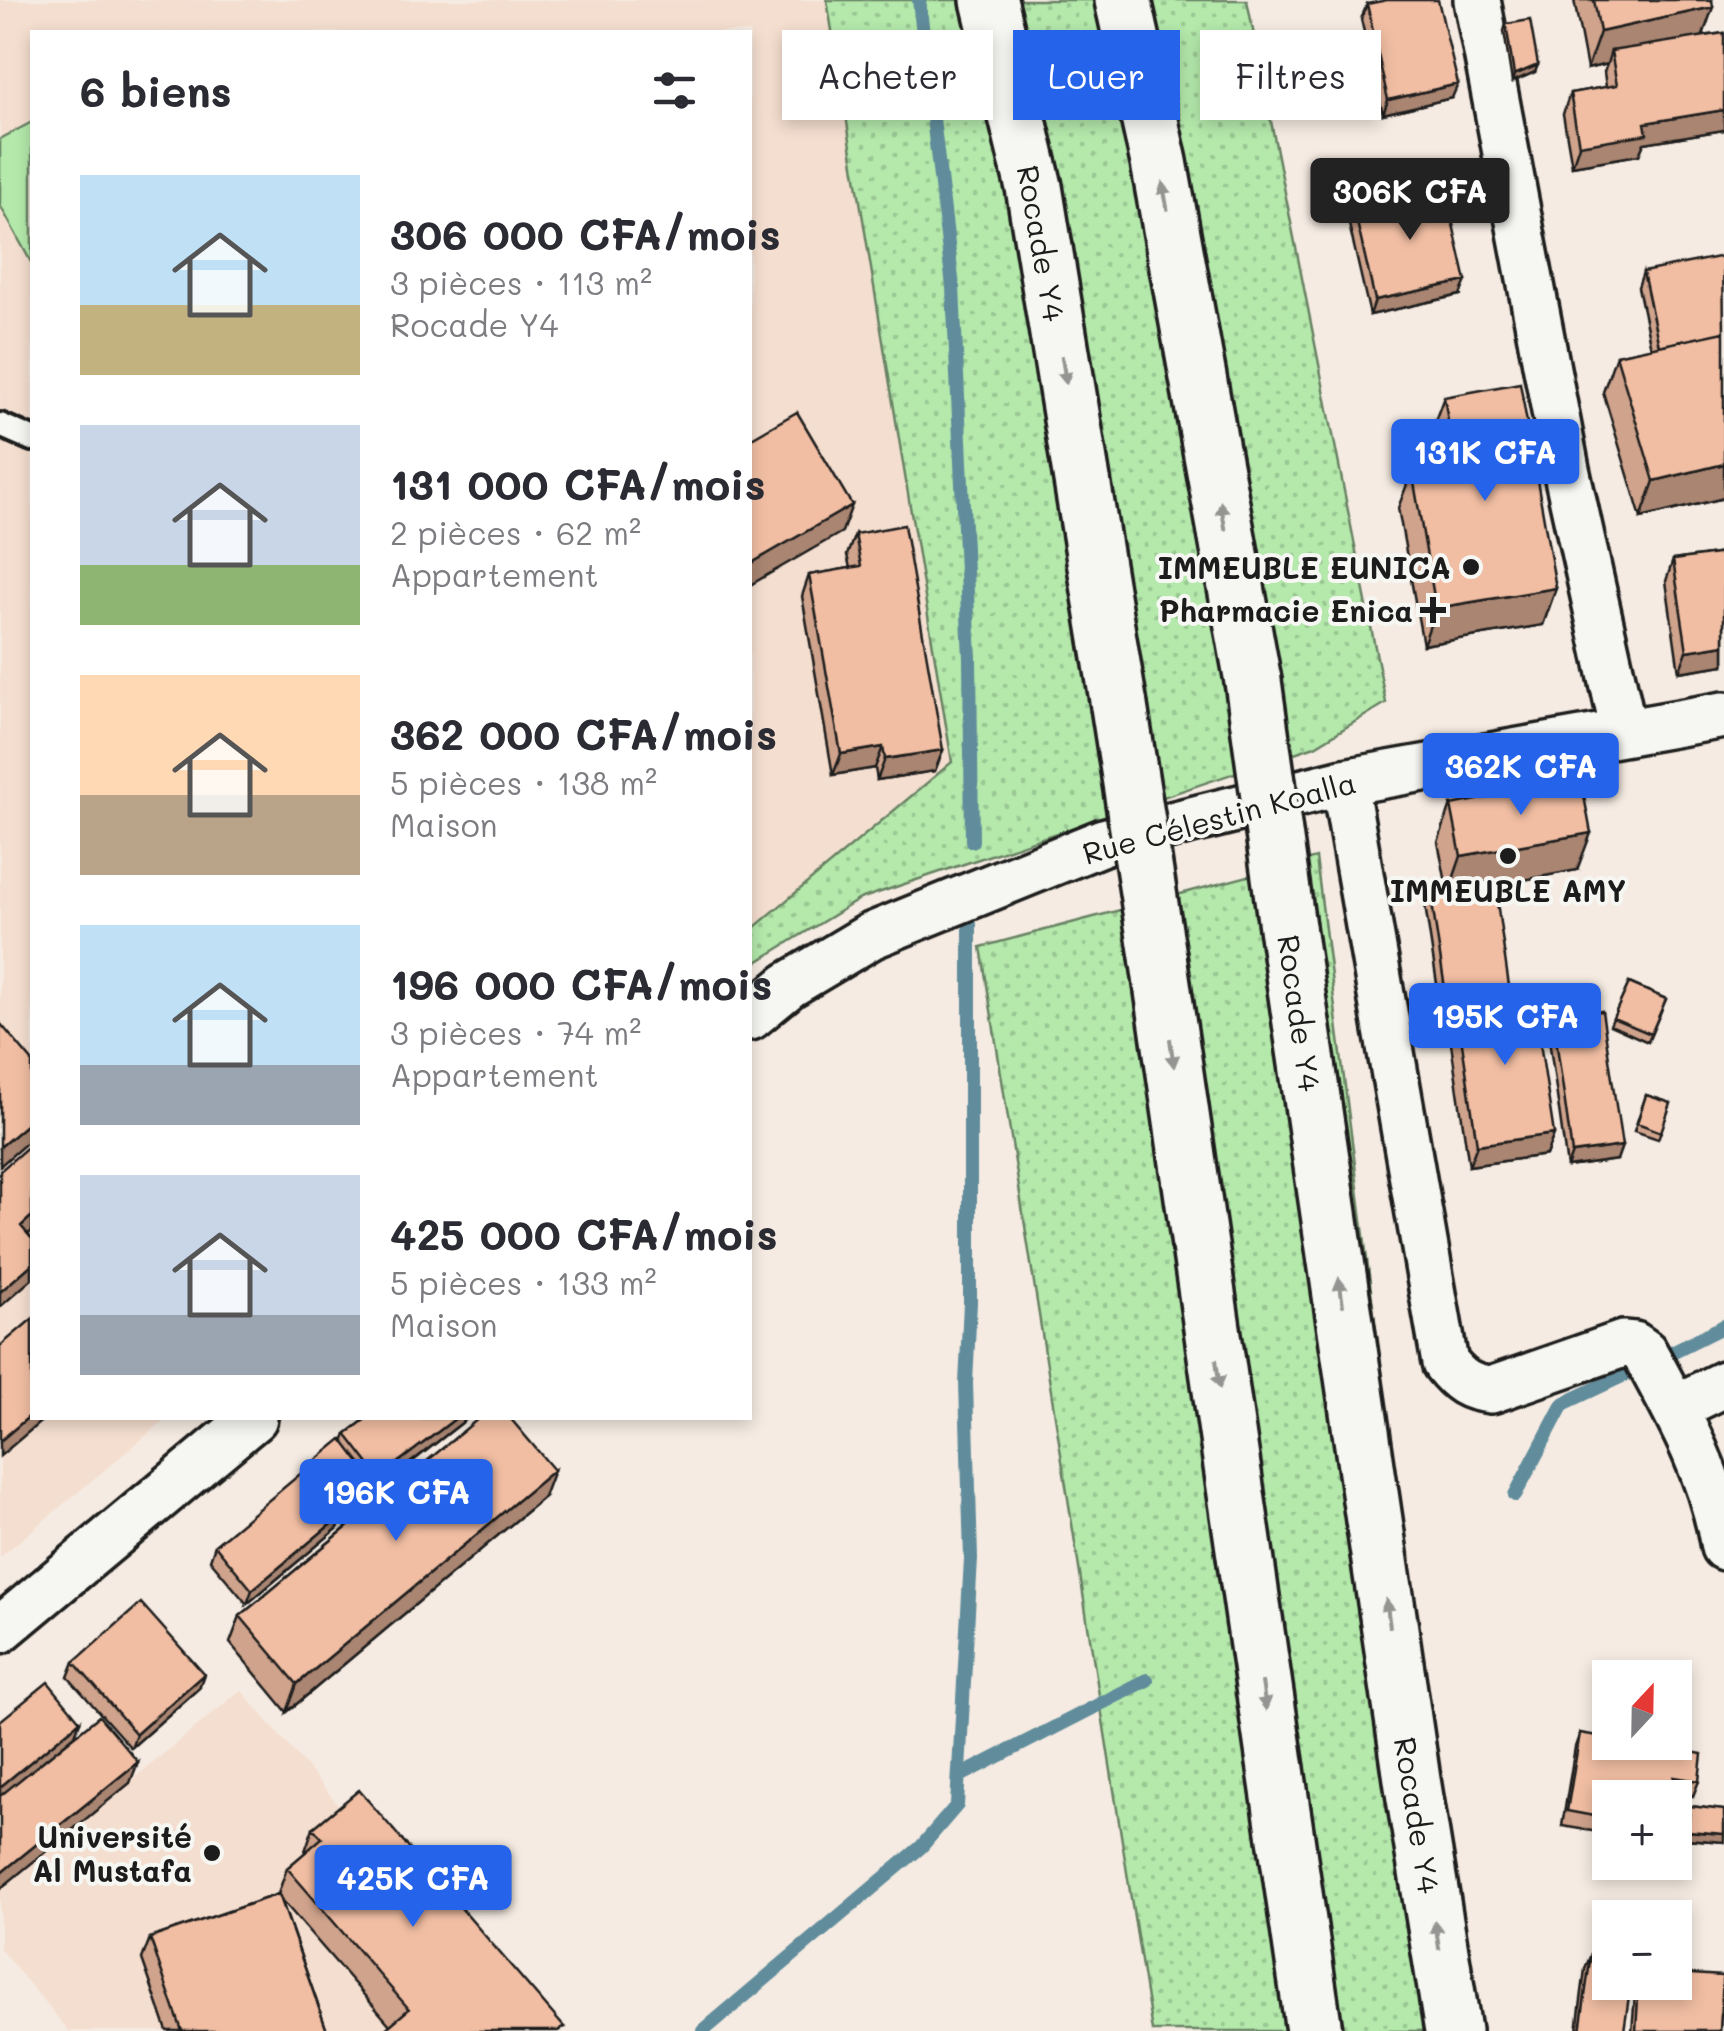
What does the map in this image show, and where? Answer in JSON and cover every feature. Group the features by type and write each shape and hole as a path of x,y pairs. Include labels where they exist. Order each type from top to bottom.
{"highway":[{"name":"Rocade Y4","path":"989,0 1034,186 1118,706 1314,2031"},
{"name":"Rocade Y4","path":"1123,0 1159,162 1253,681 1452,2031"}],"street":[{"path":"1477,0 1566,468 1624,732"},
{"name":"Rue Célestin Koalla","path":"752,1015 790,985 871,936 1103,842 1344,782 1724,715"},
{"path":"1344,782 1445,1363 1457,1379 1473,1388 1491,1390 1623,1344 1644,1352 1704,1466 1717,1506 1724,1547"},
{"path":"1675,1408 1724,1384"},
{"path":"0,1630 252,1420"}],"lane":[{"path":"0,425 30,438"}],"shaded area":[{"path":"0,0 827,0 832,30 782,30 782,120 847,120 952,762 752,929 752,30 30,30 30,1420 165,1420 0,1557"},
{"name":"Université Al Mustafa","path":"241,1690 534,2031 69,2031 0,1949 0,1889"}],"green space":[{"path":"827,0 1247,0 1253,30 1200,30 1200,120 1271,120 1386,703 1315,746 860,899 752,965 752,929 952,762 847,120 993,120 993,30 832,30"},
{"path":"30,123 30,260 0,205 0,139"},
{"path":"1316,858 1424,1708 1476,2031 1152,2031 981,947"}],"building":[{"path":"1438,0 1458,84 1388,100 1381,68 1381,30 1373,30 1367,4"},
{"path":"1594,0 1712,0 1713,7 1600,32"},
{"path":"1530,20 1538,65 1514,75 1506,24"},
{"path":"1724,33 1724,110 1645,123 1647,134 1579,145 1570,93 1617,85 1611,51"},
{"path":"1444,185 1466,281 1375,300 1353,205"},
{"path":"1723,256 1724,332 1659,346 1643,272"},
{"path":"1724,332 1724,464 1654,481 1616,355"},
{"name":"IMMEUBLE EUNICA","path":"1520,383 1556,588 1436,608 1412,471 1455,464 1444,397"},
{"path":"797,412 852,505 752,563 752,438"},
{"path":"904,525 943,750 885,759 883,747 841,754 809,575 861,566 855,534"},
{"path":"1724,553 1724,645 1687,651 1673,560"},
{"path":"1581,780 1591,833 1461,856 1451,805"},
{"path":"1494,881 1509,986 1446,995 1430,890"},
{"path":"1629,983 1666,999 1651,1034 1613,1018"},
{"path":"1532,991 1554,1134 1477,1145 1456,1002"},
{"path":"1602,1011 1622,1146 1572,1153 1553,1017"},
{"path":"0,1023 30,1059 30,1122 0,1147"},
{"path":"1646,1095 1671,1103 1661,1132 1637,1123"},
{"path":"30,1145 30,1218 21,1226 30,1237 30,1266 0,1292 0,1171"},
{"path":"30,1321 30,1416 0,1441 0,1346"},
{"path":"364,1420 453,1420 379,1477 346,1434"},
{"path":"477,1420 512,1420 554,1470 297,1684 240,1616"},
{"path":"342,1439 382,1492 353,1513 314,1462"},
{"path":"305,1470 343,1514 252,1590 215,1545"},
{"path":"141,1603 204,1674 136,1734 74,1662"},
{"path":"48,1682 80,1721 0,1787 0,1721"},
{"path":"99,1716 138,1762 1,1873 0,1796"},
{"path":"1580,1733 1592,1735 1592,1760 1692,1760 1692,1752 1702,1754 1699,1781 1674,1777 1592,1780 1592,1816 1567,1811"},
{"path":"359,1790 564,2027 558,2031 383,2031 409,2009 287,1868 322,1838 313,1828"},
{"path":"1692,1806 1724,1810 1724,1834 1692,1831"},
{"path":"279,1894 327,2031 182,2031 150,1938"},
{"path":"1591,1954 1592,2000 1628,2000 1624,2031 1580,2031"},
{"path":"1692,1974 1723,1976 1720,2031 1636,2031 1638,2000 1692,2000"}],"waterway":[{"path":"919,0 953,287 970,659 972,841"},
{"path":"703,2031 921,1847 957,1805 971,1559 966,1383 970,1303 970,924"},
{"path":"1662,1357 1724,1326"},
{"path":"1515,1495 1563,1404 1633,1371"},
{"path":"960,1776 1147,1680"}],"place":[{"name":"IMMEUBLE EUNICA","path":"1471,567"},
{"name":"Pharmacie Enica","path":"1433,610"},
{"name":"IMMEUBLE AMY","path":"1508,856"},
{"name":"Université Al Mustafa","path":"212,1853"}]}
